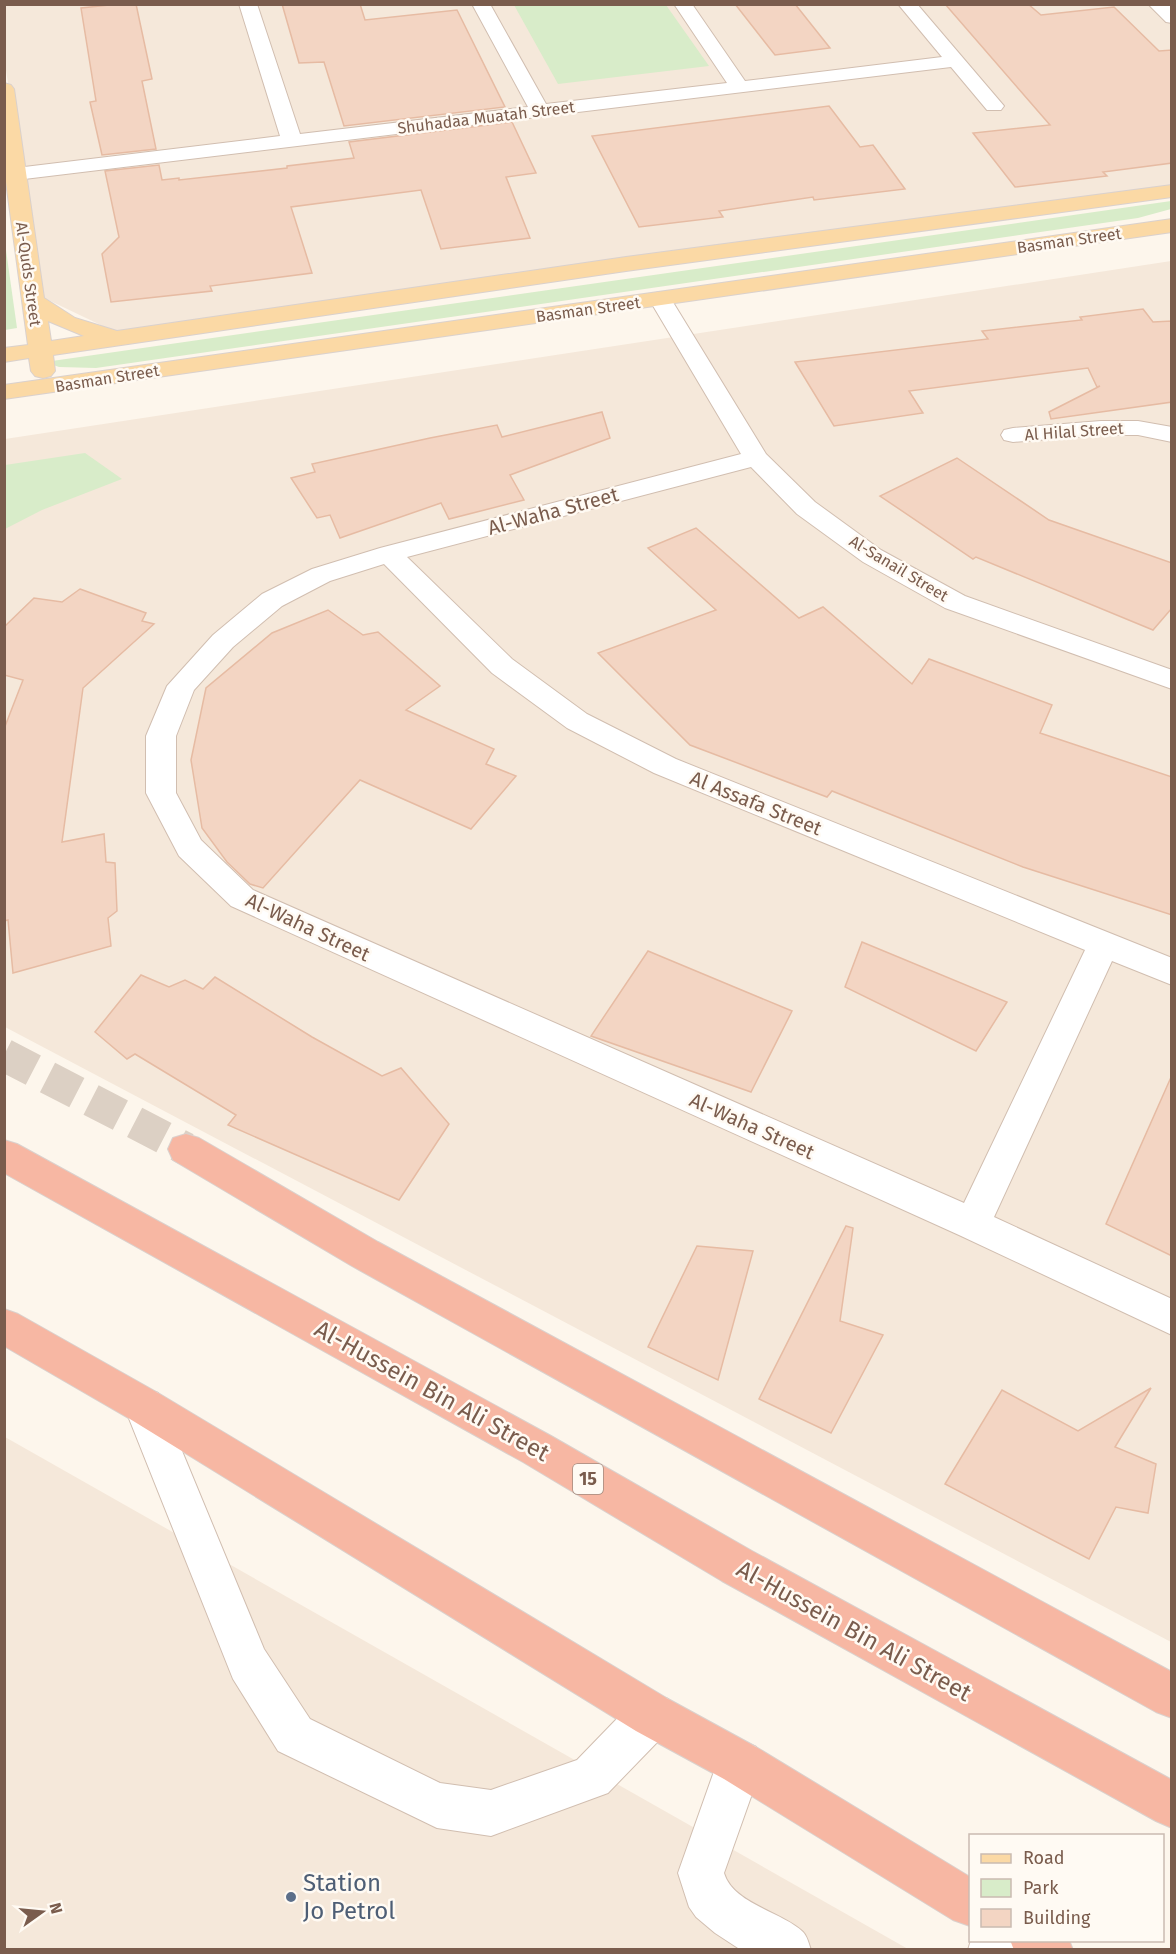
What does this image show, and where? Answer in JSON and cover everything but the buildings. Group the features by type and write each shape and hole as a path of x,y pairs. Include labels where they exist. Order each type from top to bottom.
{"highway":[{"path":"186,1149 364,1254 1172,1696"},
{"name":"Al-Hussein Bin Ali Street","path":"4,1155 537,1449 747,1572 1172,1805"},
{"path":"4,1326 144,1406 652,1715 740,1763 969,1902"},
{"path":"1036,1942 1049,1950"}],"main road":[{"name":"Al-Quds Street","path":"4,89 46,387"},
{"name":"Basman Street","path":"4,354 626,264 1172,191"},
{"name":"Basman Street","path":"4,392 1172,225"},
{"path":"32,299 47,313 69,325 125,338"}],"street":[{"path":"248,4 292,141"},
{"path":"481,4 540,111"},
{"path":"683,4 741,87"},
{"path":"907,4 994,106"},
{"path":"1157,4 1172,18"},
{"name":"Shuhadaa Muatah Street","path":"16,174 957,61"},
{"name":"Al-Sanail Street","path":"660,299 756,458 806,508 872,556 955,602 1172,680"},
{"name":"Al Hilal Street","path":"1013,435 1128,428 1172,435"},
{"name":"Al-Waha Street","path":"756,458 388,554 321,575 272,600 223,641 181,686 162,736 161,793 190,848 242,898 972,1224 1172,1318"},
{"name":"Al Assafa Street","path":"388,554 502,666 577,721 665,765 1103,946 1172,972"},
{"path":"972,1224 1103,946"},
{"path":"144,1406 248,1664 294,1735 437,1805 491,1813 592,1776 652,1715"},
{"path":"740,1763 702,1874 707,1892 717,1904 787,1950"}],"shaded area":[{"path":"4,5 1171,5 1171,193 130,339 42,297 5,64"},
{"path":"1171,261 1171,1642 5,1027 5,439"},
{"path":"5,1437 908,1949 5,1949"}],"green space":[{"path":"514,5 666,5 709,66 558,84"},
{"path":"1171,201 1171,209 1138,218 96,368 59,367 45,362"},
{"path":"4,236 17,328 5,330 4,330"},
{"path":"85,453 122,479 42,510 5,529 5,465"}],"tunnel":[{"path":"4,1055 186,1149"}],"place":[{"name":"Station Jo Petrol","path":"291,1897"}]}
